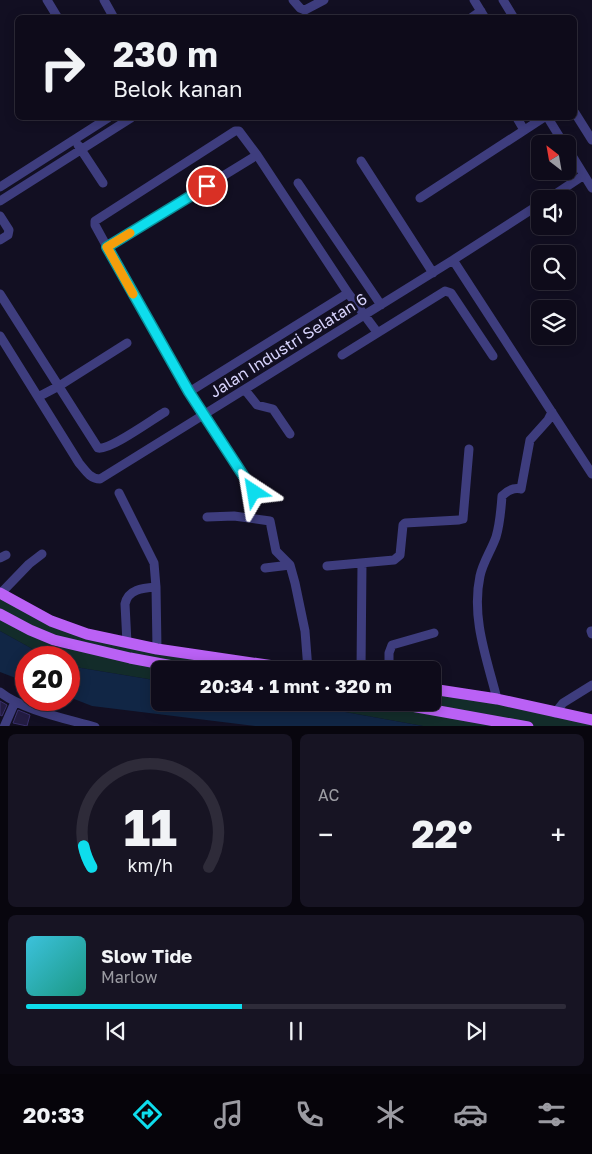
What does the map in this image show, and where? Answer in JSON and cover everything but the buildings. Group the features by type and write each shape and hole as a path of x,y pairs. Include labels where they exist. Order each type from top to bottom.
{"main road":[{"path":"0,593 31,611 65,627 157,649 239,661"},
{"path":"0,614 54,640 151,662"},
{"path":"441,691 592,720"},
{"path":"441,711 528,726"}],"street":[{"path":"47,0 56,15"},
{"path":"104,0 112,15"},
{"path":"293,0 300,8 305,10 324,0"},
{"path":"474,0 483,14"},
{"path":"503,0 512,15"},
{"path":"577,117 592,140"},
{"path":"0,187 105,120"},
{"path":"0,201 126,120"},
{"path":"517,120 524,130"},
{"path":"420,198 540,120"},
{"path":"549,120 558,135"},
{"path":"254,492 189,392 95,225 98,218 235,131 239,132 257,155 348,293 377,332"},
{"path":"74,139 103,183"},
{"path":"107,247 257,155"},
{"path":"361,161 433,273"},
{"path":"576,162 592,188"},
{"path":"562,190 584,175"},
{"path":"298,183 381,305"},
{"name":"Jalan Industri Selatan 6","path":"0,336 79,463 90,476 96,479 104,477 245,390 531,210"},
{"path":"0,218 9,230 9,233 0,240"},
{"path":"453,260 592,474"},
{"path":"342,355 445,291 449,291 493,356"},
{"path":"189,392 348,293"},
{"path":"0,294 98,448 101,449 115,443 165,412"},
{"path":"38,397 127,344"},
{"path":"245,390 257,405 273,409 290,434"},
{"path":"497,700 477,616 479,578 482,566 496,537 500,522 502,496 507,491 521,489 530,440 548,420 552,412"},
{"path":"327,566 394,560 399,558 406,522 463,519 469,449"},
{"path":"119,492 154,563 157,649"},
{"path":"207,517 234,516 270,520 276,551 290,565 304,631 307,661"},
{"path":"0,593 29,564 42,554"},
{"path":"361,661 362,563"},
{"path":"265,568 290,565"},
{"path":"127,643 126,598 131,592 156,587"},
{"path":"388,661 388,653 392,646 434,633"},
{"path":"555,713 563,703 592,685"},
{"path":"0,692 15,702 4,726"},
{"path":"41,711 95,726"}],"green space":[{"path":"0,593 65,627 252,661 151,661 151,680 80,668 80,646 27,646 0,631"},
{"path":"441,691 592,720 592,726 423,726 340,711 441,711"}],"water":[{"path":"0,631 27,646 15,646 15,678 0,672"},
{"path":"80,668 151,680 151,711 340,711 423,726 255,726 92,706 80,701"}],"slow traffic":[{"path":"130,233 107,247 133,294"}],"route":[{"path":"207,186 107,247 189,392 254,492"}]}
